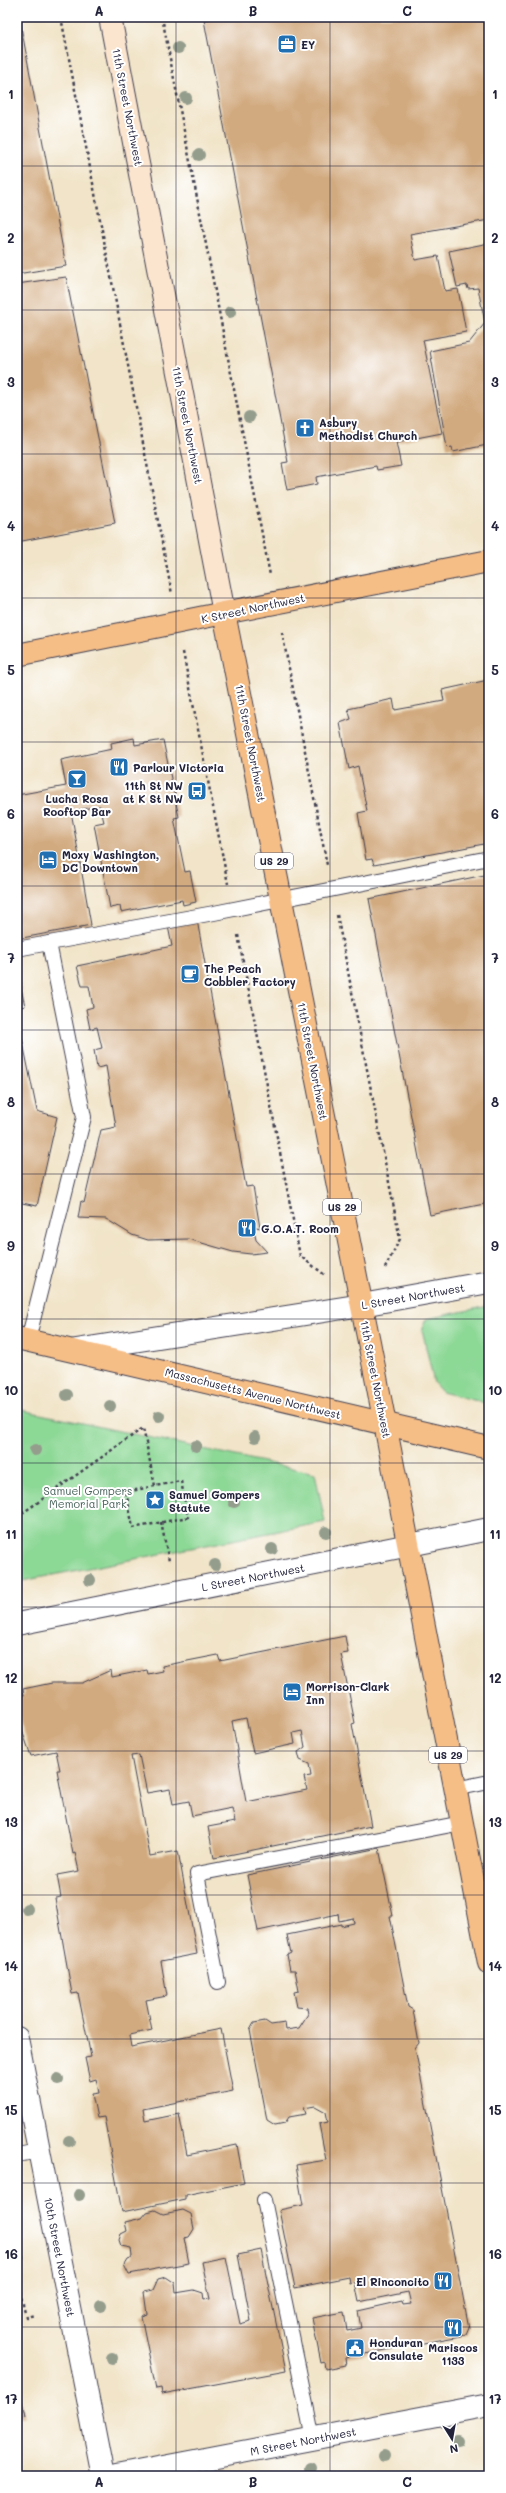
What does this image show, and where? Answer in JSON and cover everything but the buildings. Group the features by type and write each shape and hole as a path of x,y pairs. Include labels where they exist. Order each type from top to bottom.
{"main road":[{"name":"11th Street Northwest","path":"110,17 224,614 362,1305 489,1963"},
{"name":"K Street Northwest","path":"17,655 489,562"},
{"name":"Massachusetts Avenue Northwest","path":"22,1339 76,1350 385,1425 489,1448"}],"street":[{"name":"L Street Northwest","path":"76,1350 362,1305 489,1282"},
{"name":"L Street Northwest","path":"17,1624 489,1529"},
{"name":"10th Street Northwest","path":"17,2038 102,2476"},
{"name":"M Street Northwest","path":"116,2476 489,2405"}],"lane":[{"path":"17,949 233,909 489,858"},
{"path":"22,1339 84,1117 49,942"},
{"path":"455,1789 489,1782"},
{"path":"218,1982 197,1874 462,1823"},
{"path":"17,2156 39,2151"},
{"path":"264,2200 313,2439"}],"path":[{"path":"61,17 164,554"},
{"path":"162,17 262,538"},
{"path":"291,676 400,1239"},
{"path":"190,689 300,1256"},
{"path":"17,1516 143,1428 154,1486"},
{"path":"181,1481 188,1518 133,1528 126,1492 154,1486 181,1481"},
{"path":"161,1522 168,1561"},
{"path":"17,2258 24,2257"},
{"path":"17,2280 26,2317 35,2315"}],"green space":[{"path":"489,1306 489,1404 442,1392 434,1383 422,1329 426,1319"},
{"name":"Samuel Gompers Memorial Park","path":"17,1409 315,1473 325,1522 17,1582"}],"place":[{"name":"EY","path":"287,44"},
{"name":"Asbury Methodist Church","path":"305,428"},
{"name":"Parlour Victoria","path":"119,767"},
{"name":"Lucha Rosa Rooftop Bar","path":"77,779"},
{"name":"11th St NW at K St NW","path":"197,791"},
{"name":"Moxy Washington, DC Downtown","path":"48,860"},
{"name":"The Peach Cobbler Factory","path":"190,974"},
{"name":"G.O.A.T. Room","path":"247,1228"},
{"name":"Samuel Gompers Statute","path":"155,1500"},
{"name":"Morrison-Clark Inn","path":"292,1692"},
{"name":"El Rinconcito","path":"443,2281"},
{"name":"Mariscos 1133","path":"453,2328"},
{"name":"Honduran Consulate","path":"355,2348"}]}
